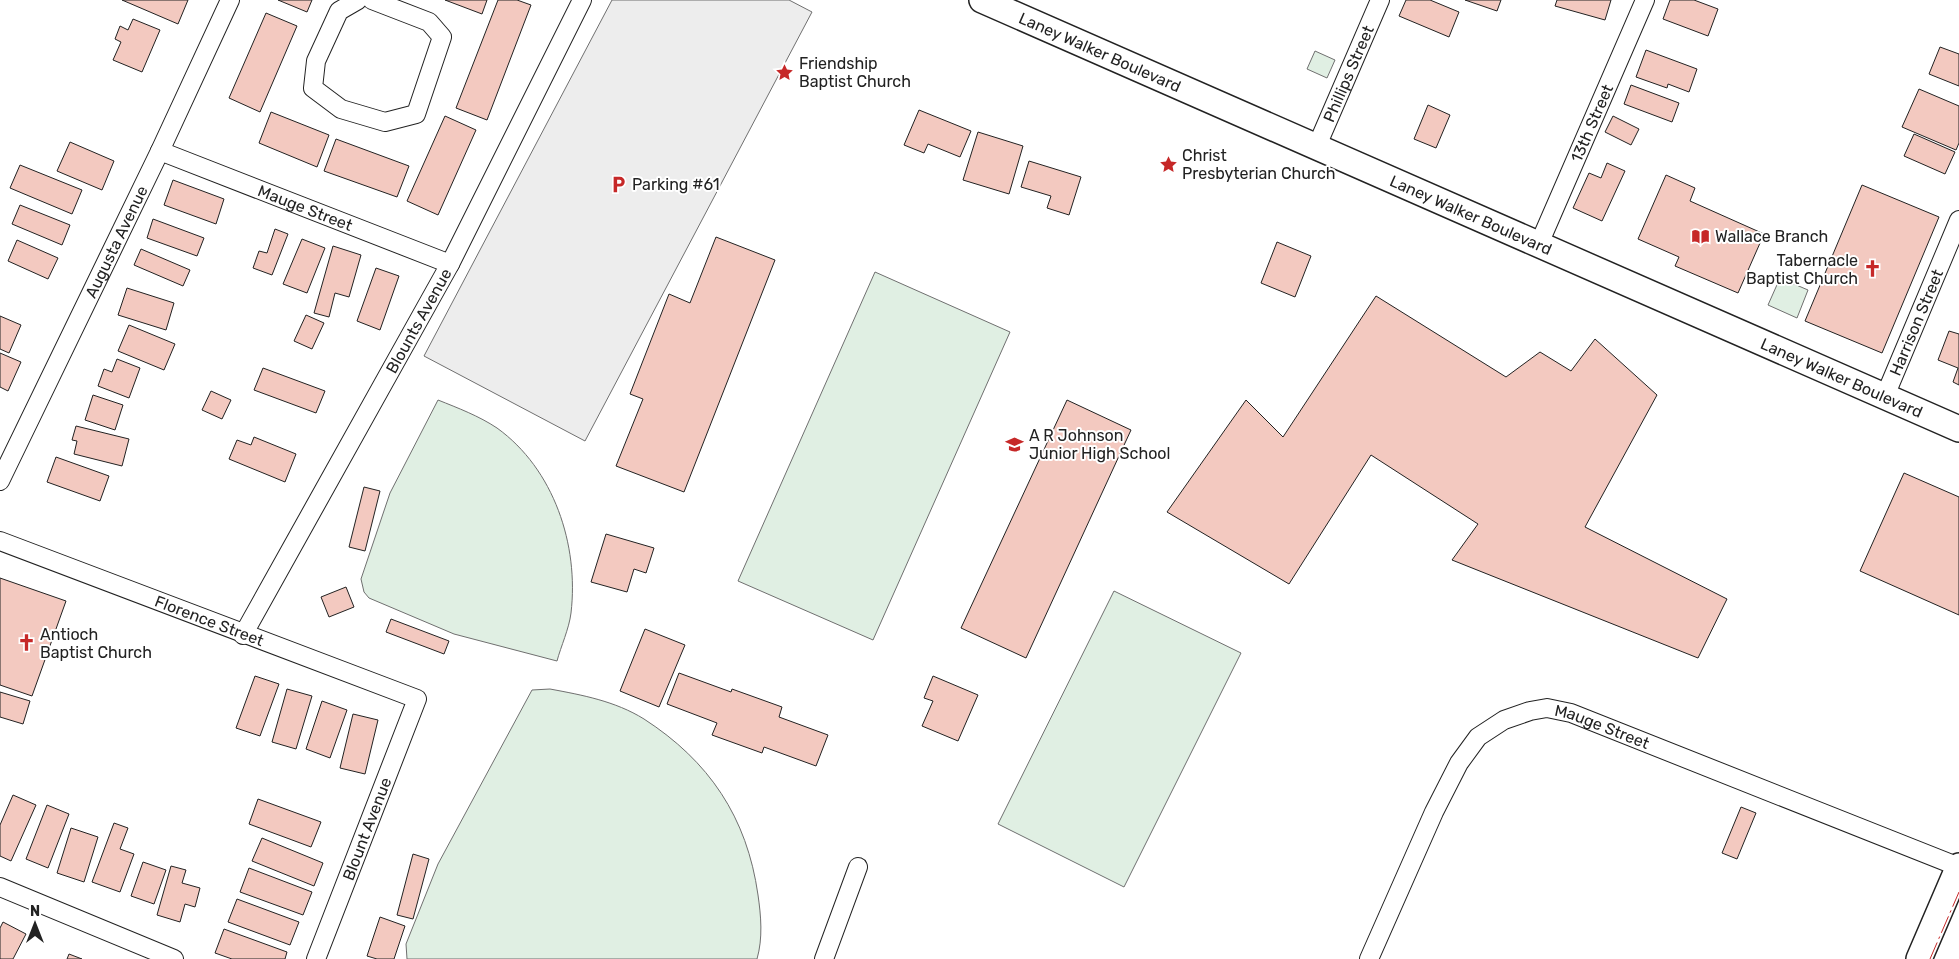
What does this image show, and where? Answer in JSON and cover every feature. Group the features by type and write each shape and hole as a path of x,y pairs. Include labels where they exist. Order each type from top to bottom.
{"main road":[{"name":"Laney Walker Boulevard","path":"982,0 1959,429"},
{"path":"1919,959 1959,866"}],"street":[{"name":"Augusta Avenue","path":"0,481 160,151 230,0"},
{"path":"358,0 339,11 316,61 313,88 341,109 385,122 416,114 442,37 429,22 372,0"},
{"name":"Blounts Avenue","path":"243,635 450,264 582,0"},
{"name":"Phillips Street","path":"1316,148 1380,0"},
{"name":"13th Street","path":"1539,244 1645,0"},
{"name":"Mauge Street","path":"160,151 450,264"},
{"name":"Harrison Street","path":"1884,396 1959,220"},
{"name":"Florence Street","path":"0,541 243,635 417,699"},
{"name":"Blount Avenue","path":"316,959 417,699"},
{"name":"Mauge Street","path":"1369,959 1434,812 1459,762 1478,737 1491,728 1504,720 1539,708 1571,712 1959,866"},
{"path":"824,959 858,867"},
{"path":"0,887 174,959"}],"green space":[{"path":"1315,51 1335,60 1327,78 1307,69"},
{"path":"875,272 1010,332 873,640 738,581"},
{"path":"1780,278 1808,290 1797,318 1768,305"},
{"path":"438,400 476,416 497,428 517,445 534,465 548,487 566,535 571,561 571,613 557,661 454,634 369,598 364,592 361,579 390,493"},
{"path":"1114,591 1241,653 1124,887 998,824"},
{"path":"550,689 598,699 633,713 667,735 688,753 706,773 734,816 745,840 753,867 761,919 761,935 757,959 407,959 406,944 438,864 532,690"}],"shaded area":[{"name":"Parking #61","path":"612,0 789,0 812,12 585,441 424,356"}],"building":[{"path":"122,0 188,0 178,24"},
{"path":"278,0 312,0 307,12"},
{"path":"445,0 487,0 482,14"},
{"path":"498,0 517,0 531,5 487,120 456,108"},
{"path":"1406,0 1430,0 1459,12 1449,37 1399,16"},
{"path":"1465,0 1501,0 1497,11"},
{"path":"1557,0 1611,0 1605,20 1555,6"},
{"path":"1670,0 1694,0 1718,9 1708,36 1663,19"},
{"path":"266,13 297,26 260,112 229,98"},
{"path":"133,19 160,30 142,72 113,60 121,42 115,39 120,26 128,30"},
{"path":"1940,47 1959,54 1959,86 1929,74"},
{"path":"1646,50 1697,69 1689,92 1668,84 1667,88 1636,77"},
{"path":"1631,85 1679,103 1672,122 1624,104"},
{"path":"1919,89 1959,106 1959,143 1956,150 1902,127"},
{"path":"1428,105 1450,115 1436,148 1414,139"},
{"path":"919,110 971,131 960,157 928,144 924,153 904,145"},
{"path":"271,112 329,135 317,167 259,143"},
{"path":"445,116 476,130 438,215 407,201"},
{"path":"1613,116 1639,129 1631,145 1605,132"},
{"path":"978,132 1023,146 1009,194 963,180"},
{"path":"1914,134 1955,152 1945,174 1904,156"},
{"path":"336,139 409,166 397,197 324,171"},
{"path":"70,142 114,161 102,190 57,171"},
{"path":"1029,161 1081,177 1069,215 1047,208 1051,196 1021,187"},
{"path":"1607,163 1625,171 1602,221 1573,208 1589,173 1601,178"},
{"path":"20,165 82,190 72,214 10,188"},
{"name":"Wallace Branch","path":"1666,175 1695,188 1690,201 1764,234 1738,293 1675,266 1679,257 1638,239"},
{"path":"173,180 224,199 216,224 164,205"},
{"name":"Tabernacle Baptist Church","path":"1862,185 1939,217 1882,353 1805,321"},
{"path":"20,205 70,225 62,245 12,224"},
{"path":"153,219 204,238 197,256 147,238"},
{"path":"275,229 288,234 272,275 253,268 259,251 267,253"},
{"path":"716,237 775,260 684,492 616,466 643,399 630,394 669,294 690,303"},
{"path":"302,239 325,248 307,293 283,284"},
{"path":"17,240 58,258 48,279 8,261"},
{"path":"1277,242 1311,256 1295,297 1261,283"},
{"path":"333,246 361,255 349,297 335,293 329,317 314,313"},
{"path":"141,249 190,270 183,286 134,265"},
{"path":"376,268 399,276 380,330 357,321"},
{"path":"127,288 174,303 166,330 118,315"},
{"path":"1376,296 1506,377 1540,352 1571,371 1595,339 1657,395 1585,527 1727,599 1698,658 1452,560 1478,524 1371,455 1289,584 1167,512 1246,400 1283,437"},
{"path":"306,315 324,323 312,349 294,341"},
{"path":"0,316 21,325 9,353 0,349"},
{"path":"129,325 175,344 164,370 118,351"},
{"path":"1949,331 1959,334 1959,385 1953,382 1958,368 1938,360"},
{"path":"0,353 21,362 8,391 0,387"},
{"path":"117,359 140,368 129,398 98,386 104,369 112,372"},
{"path":"263,368 325,391 316,413 254,390"},
{"path":"211,391 231,400 222,419 202,410"},
{"path":"93,395 123,405 115,430 85,420"},
{"path":"1067,400 1131,430 1026,658 961,628"},
{"path":"76,426 129,439 122,466 74,454 77,441 72,440"},
{"path":"254,437 296,454 285,482 229,459 237,440 251,445"},
{"path":"56,457 109,476 100,501 47,482"},
{"path":"1904,473 1959,497 1959,615 1860,571"},
{"path":"364,487 380,491 365,551 349,547"},
{"path":"606,534 654,548 646,573 634,569 627,592 591,582"},
{"name":"Antioch Baptist Church","path":"0,578 66,601 32,696 0,685"},
{"path":"346,587 354,607 329,617 321,597"},
{"path":"391,619 449,641 444,654 386,632"},
{"path":"645,629 685,645 659,707 620,691"},
{"path":"679,673 731,692 732,689 782,707 779,717 828,735 816,766 764,747 762,753 712,735 717,723 667,704"},
{"path":"255,676 279,684 260,736 236,728"},
{"path":"933,676 978,695 958,741 922,726 933,701 924,698"},
{"path":"287,689 312,696 296,749 272,742"},
{"path":"0,692 30,701 23,724 0,717"},
{"path":"322,701 347,710 330,758 306,749"},
{"path":"353,714 378,720 365,774 340,768"},
{"path":"13,795 36,805 11,861 0,856 0,825"},
{"path":"258,799 321,822 311,847 249,824"},
{"path":"47,805 69,814 48,868 26,859"},
{"path":"1741,807 1756,813 1737,859 1722,853"},
{"path":"114,823 128,828 120,849 134,854 120,892 92,882"},
{"path":"71,828 98,837 84,882 57,873"},
{"path":"262,838 323,863 314,886 252,861"},
{"path":"413,854 429,859 413,919 397,915"},
{"path":"143,862 166,870 154,904 131,896"},
{"path":"171,866 186,870 182,883 200,888 195,907 185,904 180,922 157,915"},
{"path":"249,868 312,892 303,915 240,892"},
{"path":"237,899 299,922 290,945 228,922"},
{"path":"380,917 405,926 394,959 377,959 367,956"},
{"path":"3,922 26,934 13,959 0,959 0,928"},
{"path":"224,929 287,952 285,959 232,959 215,953"},
{"path":"69,954 82,959 67,959"}],"power":[{"path":"1930,959 1959,892"}],"place":[{"name":"Friendship Baptist Church","path":"785,72"},
{"name":"Christ Presbyterian Church","path":"1168,164"},
{"name":"Parking #61","path":"618,184"},
{"name":"Wallace Branch","path":"1701,236"},
{"name":"Tabernacle Baptist Church","path":"1872,269"},
{"name":"A R Johnson Junior High School","path":"1015,444"},
{"name":"Antioch Baptist Church","path":"26,643"}]}
